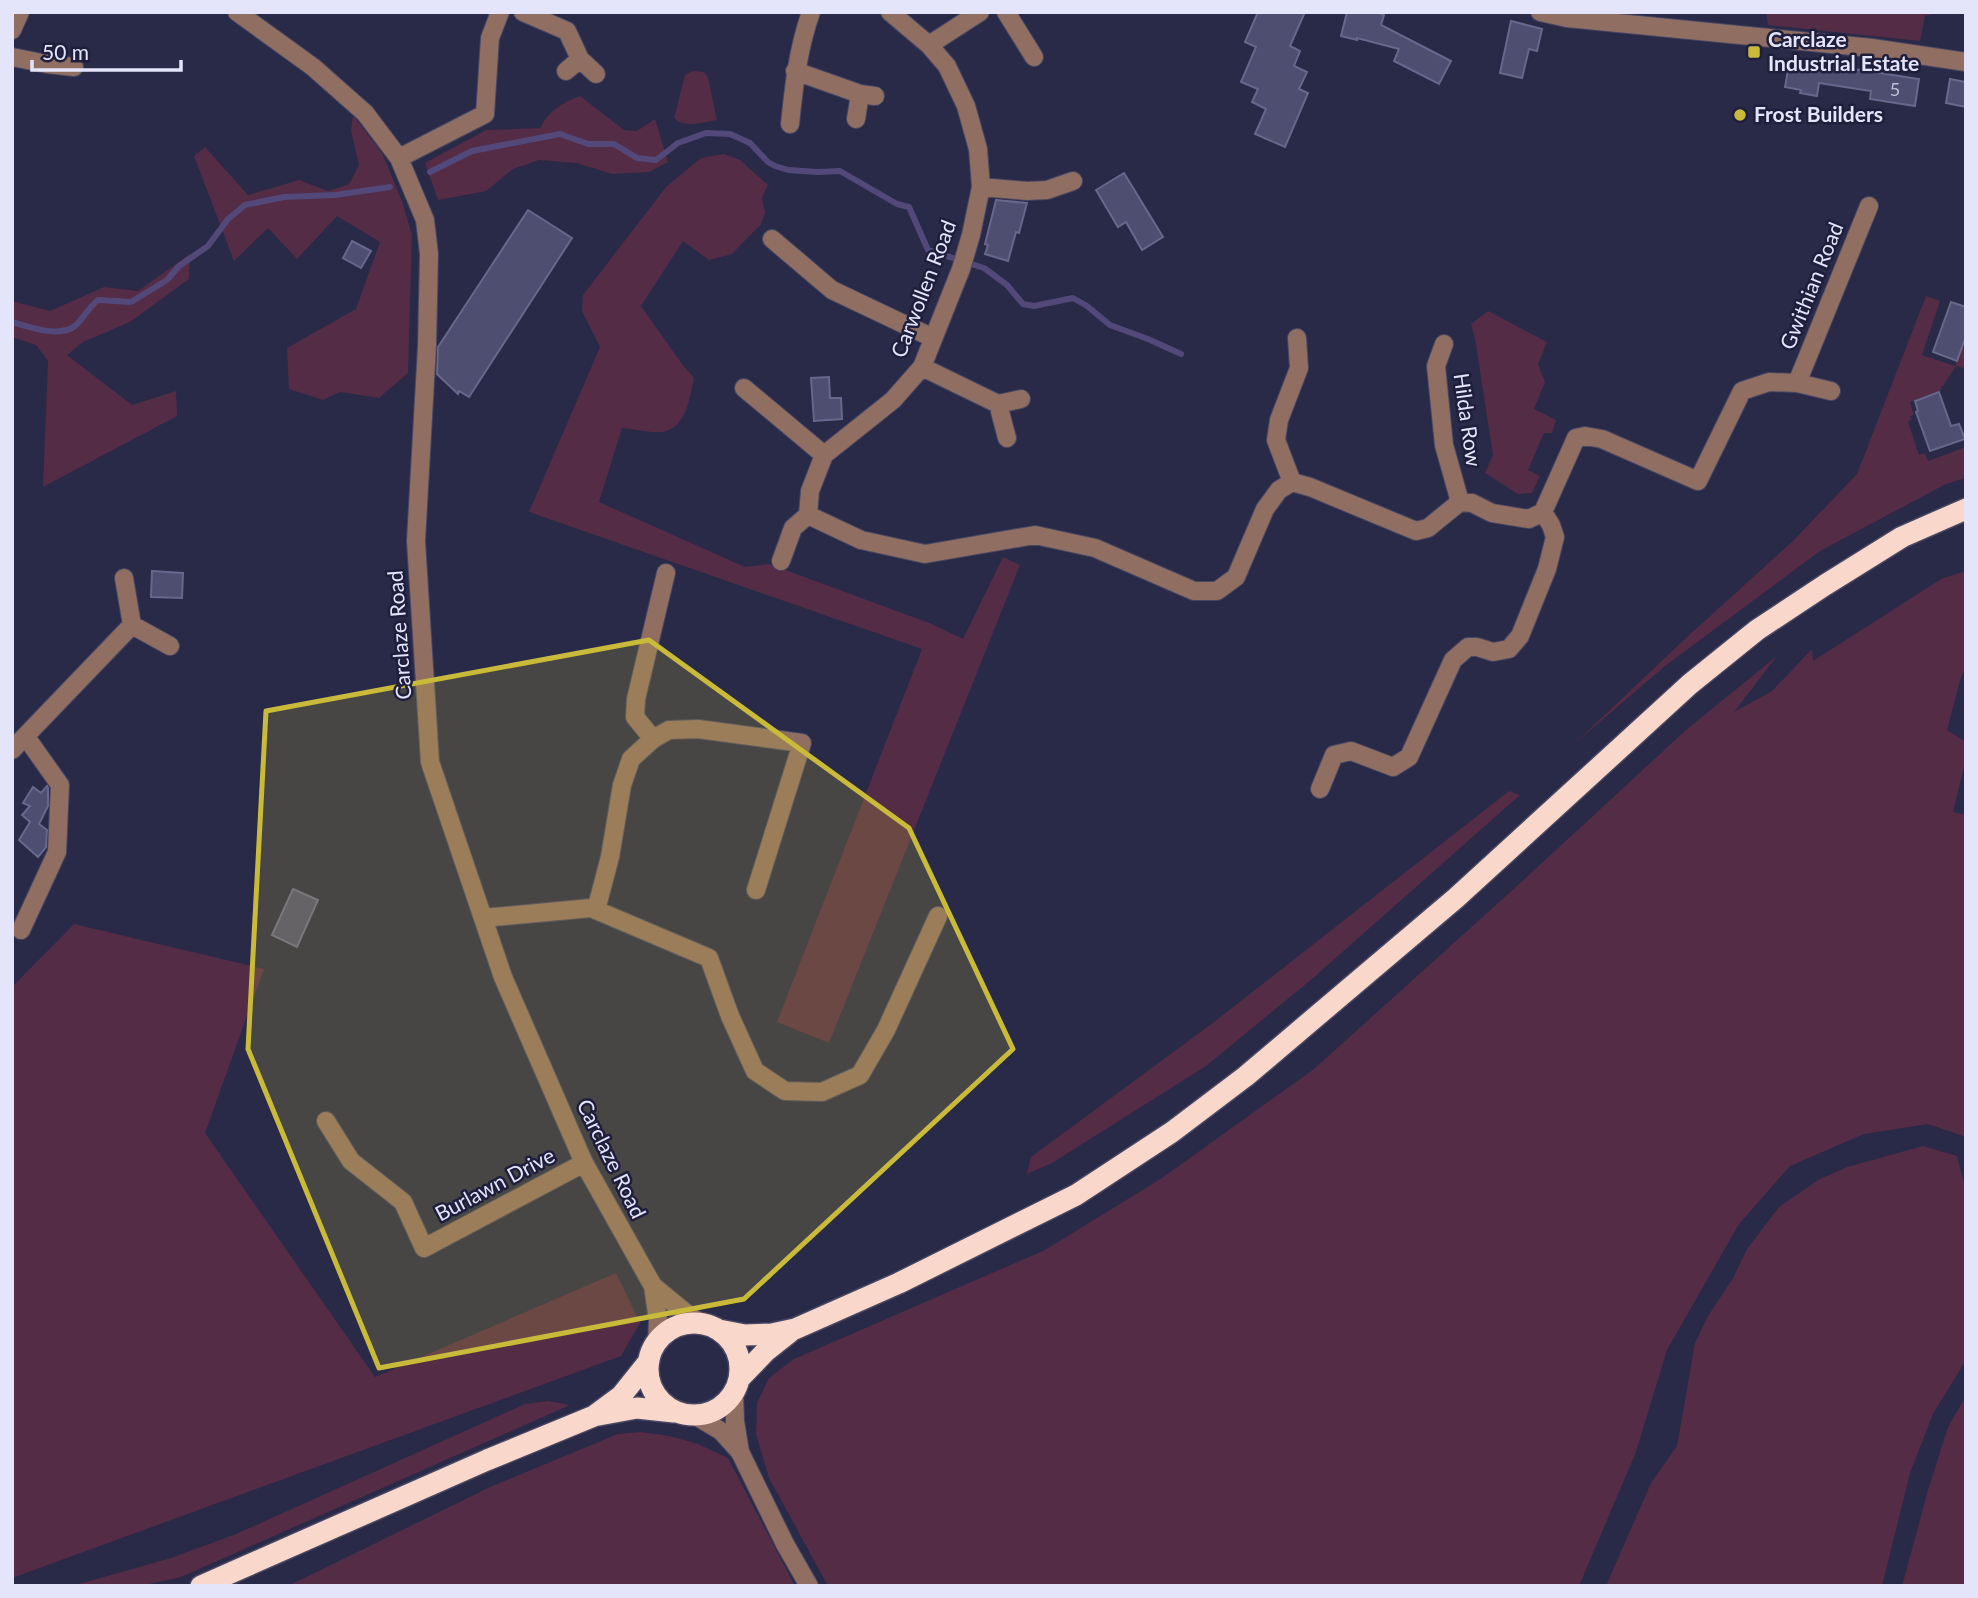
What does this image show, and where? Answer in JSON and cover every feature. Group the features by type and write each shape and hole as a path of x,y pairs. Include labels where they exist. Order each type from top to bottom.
{"highway":[{"path":"594,1416 621,1396 663,1335 675,1326 691,1323 745,1335 772,1334 795,1329 899,1283 1076,1195 1172,1132 1246,1076 1456,898 1724,655 1902,537 1966,509"},
{"path":"712,1327 730,1340 737,1353 740,1366 737,1386"},
{"path":"201,1586 594,1416 637,1408 702,1415 715,1410 726,1402 766,1351 795,1329"},
{"path":"653,1352 648,1376 653,1391 662,1402 685,1413"}],"street":[{"path":"12,30 20,12"},
{"name":"Carclaze Road","path":"237,12 313,67 365,114 399,158 425,220 429,254 427,346 416,541 430,762 503,977 584,1163 653,1286 658,1320 653,1352"},
{"path":"399,158 485,114 490,38 500,12"},
{"path":"523,12 566,31 573,65 596,74"},
{"path":"790,124 795,71 811,12"},
{"name":"Carwollen Road","path":"781,561 793,528 808,514 810,491 824,456 893,400 922,367 963,262 981,187 978,149 966,106 947,66 929,45 890,12"},
{"path":"929,45 980,12"},
{"path":"1006,12 1034,57"},
{"path":"1540,12 1567,19 1872,48 1966,62"},
{"path":"12,57 74,67"},
{"path":"795,71 867,95 856,119"},
{"path":"981,187 1047,190 1073,181"},
{"name":"Gwithian Road","path":"1797,383 1870,206"},
{"path":"772,239 832,290 933,338"},
{"path":"1292,482 1276,440 1279,420 1299,368 1297,338"},
{"name":"Hilda Row","path":"1444,344 1436,366 1444,445 1460,502"},
{"path":"922,367 998,404 1021,399"},
{"name":"Gwithian Road","path":"1543,512 1576,438 1585,436 1602,439 1698,481 1742,391 1769,382 1797,383 1831,391"},
{"path":"744,388 824,456"},
{"path":"998,404 1007,438"},
{"path":"808,514 861,540 925,554 1035,535 1095,548 1194,590 1217,592 1236,577 1265,509 1279,490 1292,482 1416,531 1428,528 1460,502 1472,503 1492,513 1529,519 1543,512 1555,537 1547,569 1520,636 1509,649 1493,652 1468,647 1454,660 1409,757 1393,768 1351,751 1334,755 1320,789"},
{"path":"653,739 635,718 636,699 666,573"},
{"path":"124,578 132,625"},
{"path":"132,625 170,646"},
{"path":"12,750 132,625"},
{"path":"596,910 610,857 622,785 631,759 653,739 669,730 698,729 802,743 756,890"},
{"path":"21,930 57,852 60,785 26,737"},
{"path":"483,918 590,908 709,958 730,1016 755,1071 785,1091 822,1092 860,1074 886,1030 937,916"},
{"name":"Burlawn Drive","path":"326,1121 351,1161 403,1202 424,1248 584,1163"},
{"name":"Carclaze Road","path":"653,1286 692,1318 712,1327"},
{"path":"737,1386 735,1420 740,1452"},
{"path":"685,1413 721,1431 740,1452 785,1544 809,1586"}],"highlighted area":[{"path":"649,640 909,828 1013,1049 744,1299 379,1368 248,1049 266,711"}],"shaded area":[{"path":"1766,12 1940,12 1925,16 1920,41 1768,25"},
{"path":"693,71 704,72 708,77 717,120 689,124 674,118 685,75"},
{"path":"580,96 624,130 637,131 655,119 668,162 649,172 612,174 576,163 539,160 513,169 486,191 438,200 425,163 486,130 541,128 547,117 557,108"},
{"path":"353,115 382,153 402,201 412,235 408,373 379,398 340,392 323,400 289,389 287,348 356,309 380,242 337,216 297,259 268,228 234,261 194,156 205,147 248,195 299,180 328,191 349,184 359,165 351,131"},
{"path":"724,154 740,160 768,185 762,198 765,213 761,224 732,254 709,260 683,241 641,306 694,378 691,394 682,419 670,430 657,432 622,428 599,502 745,567 769,564 932,624 963,639 1003,557 1020,565 829,1043 777,1022 922,649 529,512 600,347 582,311 583,295 666,187 701,158"},
{"path":"190,254 189,279 130,322 83,342 67,355 132,405 176,391 177,416 43,487 48,361 36,345 12,337 12,301 50,311 104,287 138,291"},
{"path":"1926,296 1940,301 1922,355 1955,366 1962,347 1966,348 1966,369 1956,366 1939,392 1910,402 1914,415 1910,416 1911,420 1908,422 1919,455 1925,453 1928,461 1966,447 1966,478 1946,484 1820,551 1665,666 1574,744 1794,540 1857,474"},
{"path":"1488,311 1547,342 1538,364 1545,382 1534,409 1556,420 1552,433 1544,433 1528,470 1540,476 1532,493 1518,494 1485,473 1493,455 1471,324"},
{"path":"1966,571 1966,668 1961,677 1947,730 1966,742 1966,759 1953,812 1966,815 1966,1137 1928,1124 1864,1134 1790,1166 1739,1224 1667,1350 1636,1452 1579,1586 828,1586 769,1478 756,1434 757,1403 769,1378 794,1359 1045,1250 1162,1178 1314,1069 1686,730 1777,656 1734,712 1772,691 1812,649 1813,661 1941,579"},
{"path":"1509,791 1520,795 1312,979 1206,1066 1052,1163 1027,1174 1031,1157 1214,1022"},
{"path":"74,924 264,969 205,1133 375,1377 616,1273 640,1323 621,1356 12,1578 12,987"},
{"path":"1923,1146 1957,1156 1966,1191 1966,1360 1933,1414 1910,1473 1882,1586 1606,1586 1651,1483 1677,1446 1695,1343 1747,1249 1779,1207 1818,1180 1847,1167"},
{"path":"1966,1396 1966,1586 1902,1586 1948,1427"},
{"path":"548,1401 570,1405 181,1577 140,1586 72,1586 171,1558 236,1534 525,1404"},
{"path":"640,1432 670,1436 698,1444 728,1458 795,1586 288,1586 490,1487 618,1434"}],"building":[{"path":"1258,12 1305,12 1290,46 1300,51 1294,66 1307,72 1299,89 1308,93 1285,147 1255,134 1266,109 1252,102 1258,89 1241,82 1256,47 1245,42"},
{"path":"1347,12 1376,12 1384,15 1381,25 1451,61 1439,84 1394,61 1399,49 1341,36"},
{"path":"1511,21 1542,29 1537,51 1529,49 1522,78 1500,73"},
{"path":"1790,59 1919,79 1915,106 1870,99 1871,91 1819,83 1817,96 1800,93 1801,90 1785,87"},
{"path":"1950,79 1966,82 1966,107 1946,103"},
{"path":"1124,173 1163,237 1142,250 1126,222 1118,227 1096,190"},
{"path":"996,200 1027,203 1008,261 985,254"},
{"path":"528,210 572,238 469,397 459,391 458,394 437,374 438,347"},
{"path":"352,241 371,251 361,268 343,258"},
{"path":"1951,302 1966,307 1966,336 1957,361 1933,352"},
{"path":"829,377 830,398 841,398 842,419 814,421 811,378"},
{"path":"1939,392 1951,426 1959,424 1965,439 1930,451 1916,412 1915,401"},
{"path":"152,571 183,573 182,598 151,597"},
{"path":"47,786 48,806 39,824 47,830 46,847 38,857 19,840 30,822 22,815 30,806 23,803 33,787 41,793"},
{"path":"293,889 318,900 297,947 272,935"}],"waterway":[{"path":"430,172 472,151 560,134 588,144 614,144 637,158 656,160 678,143 706,133 730,134 750,143 775,166 788,170 840,171 897,204 909,207 928,250 984,268 1007,285 1023,304 1034,306 1073,298 1110,325 1181,354"},
{"path":"12,322 61,331 75,326 98,300 131,302 167,280 179,266 208,246 228,219 245,205 284,197 335,195 390,187"}],"place":[{"name":"Carclaze Industrial Estate","path":"1754,52"},
{"name":"Frost Builders","path":"1740,115"}]}
